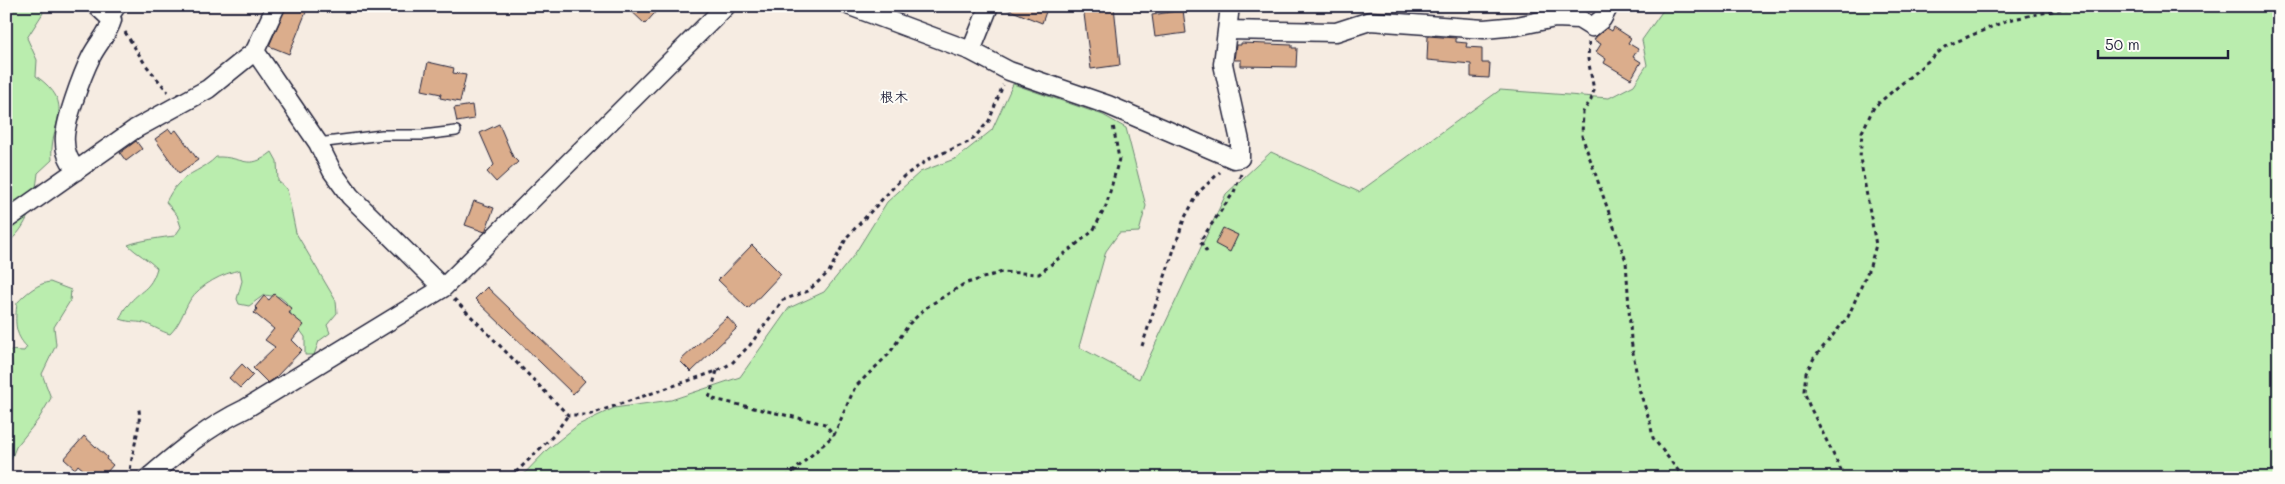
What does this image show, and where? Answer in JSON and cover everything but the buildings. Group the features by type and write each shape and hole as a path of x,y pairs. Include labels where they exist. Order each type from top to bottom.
{"street":[{"path":"76,170 67,156 64,141 66,126 91,58 109,32 117,13 97,6"},
{"path":"6,220 135,129 208,89 255,51 276,6"},
{"path":"148,478 177,453 224,419 245,409 443,288 726,6"},
{"path":"850,6 971,51 1009,71 1108,105 1237,159 1240,142 1223,64 1230,6"},
{"path":"971,51 989,6"},
{"path":"1227,30 1336,32 1370,21 1484,29 1517,26 1555,18 1579,19 1592,27 1602,19 1610,6"},
{"path":"255,51 318,143 332,171 350,196 443,288"}],"lane":[{"path":"318,143 382,135 423,135 456,131"}],"path":[{"path":"1845,478 1804,391 1806,373 1814,358 1848,317 1870,266 1876,244 1860,158 1862,132 1874,107 1946,46 2008,20 2077,6"},
{"path":"117,13 145,64 179,106"},
{"path":"1592,27 1588,59 1594,90 1591,100 1582,112 1582,136 1626,261 1631,340 1639,389 1650,422 1653,438 1684,478"},
{"path":"443,288 568,415 588,415 717,371 732,363 750,345 783,300 808,291 829,272 847,237 904,176 929,159 971,141 990,120 1009,71"},
{"path":"786,478 834,435 855,387 889,354 909,324 926,307 964,284 1002,272 1039,274 1093,231 1106,206 1119,159 1108,105"},
{"path":"1142,346 1184,220 1199,192 1237,159 1242,173 1234,192 1200,241 1208,252"},
{"path":"717,371 708,398 825,424 834,435"},
{"path":"130,478 132,447 141,419 138,407"},
{"path":"510,478 554,436 568,415"}],"green space":[{"path":"6,6 41,6 43,13 27,38 37,60 36,76 56,96 59,114 52,146 52,160 38,173 30,212 20,230 6,244"},
{"path":"1666,6 2279,6 2279,478 520,478 548,449 578,425 614,408 671,400 740,377 789,308 824,292 854,255 887,202 920,172 957,158 992,130 1013,84 1103,115 1126,128 1146,206 1139,232 1119,233 1106,251 1079,347 1139,379 1226,194 1271,152 1359,192 1500,90 1609,98 1634,85 1647,65 1642,40"},
{"path":"272,152 277,161 278,181 287,189 296,233 336,301 337,313 327,325 330,333 319,341 314,355 305,355 305,337 294,322 286,302 280,297 264,295 249,306 239,304 237,299 242,281 240,270 219,277 200,289 190,300 179,322 170,334 144,323 120,319 123,311 132,300 151,282 157,268 128,245 175,236 181,227 177,215 166,202 181,181 207,165 216,157 251,162 264,158"},
{"path":"50,282 71,290 70,301 54,327 56,345 42,374 51,398 38,420 16,447 6,472 6,350 24,351 27,347 16,327 17,303 32,289"}],"district":[{"name":"根木","path":"894,97"}]}
